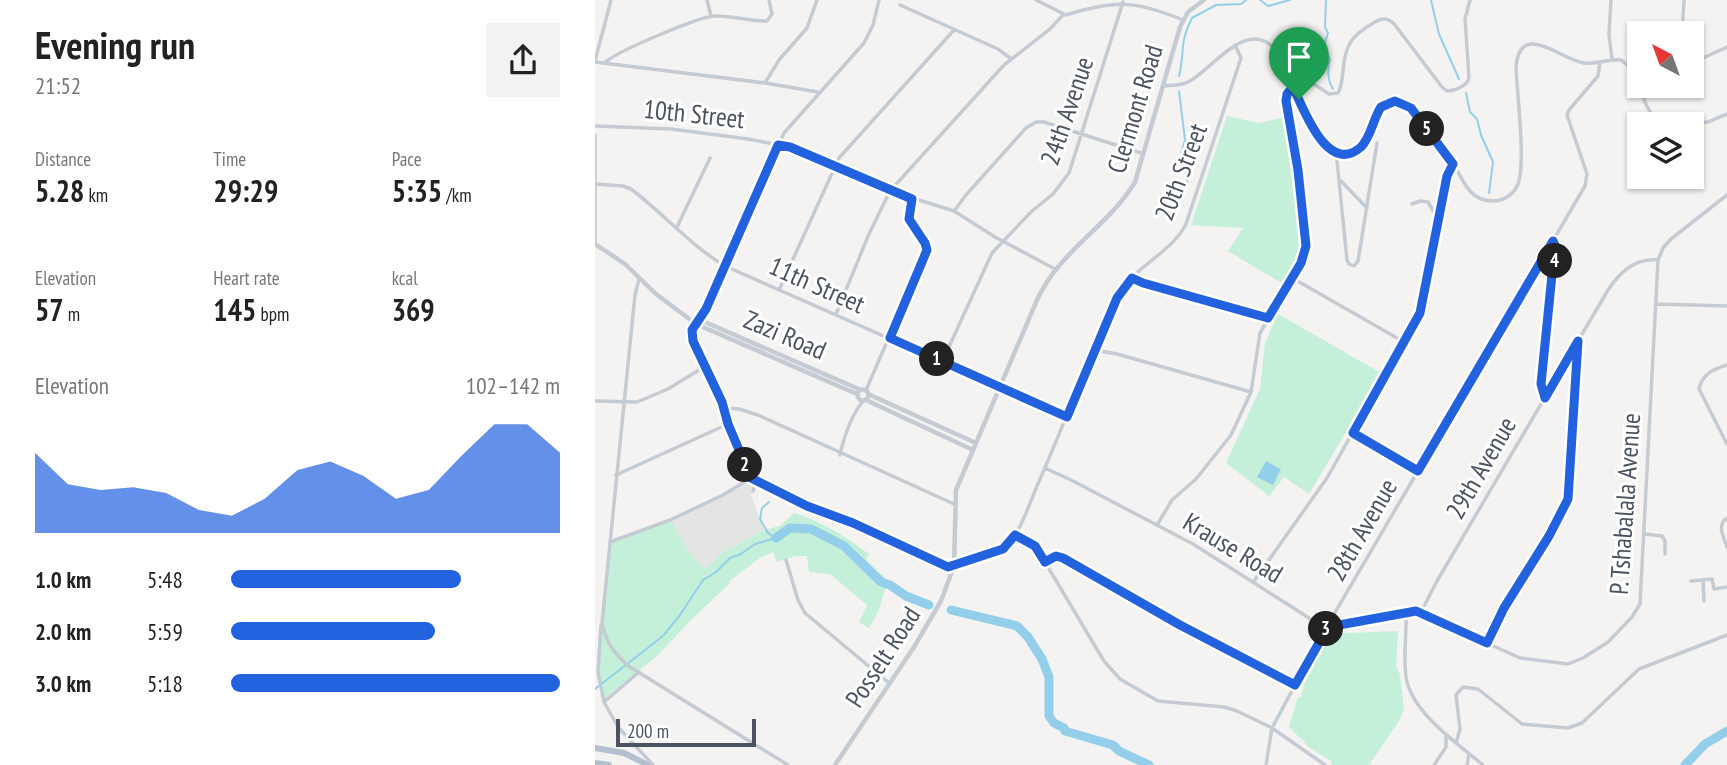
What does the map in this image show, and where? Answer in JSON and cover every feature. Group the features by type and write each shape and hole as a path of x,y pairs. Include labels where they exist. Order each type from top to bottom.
{"main road":[{"path":"595,748 624,753 650,765"},
{"path":"595,763 609,765"}],"street":[{"path":"611,0 595,61 765,82 819,93"},
{"path":"707,0 711,16"},
{"path":"605,63 623,50 711,16 769,20 772,12 769,0"},
{"path":"765,82 779,60 807,28 817,0"},
{"path":"879,0 868,37 784,133 725,266 692,330 692,338 724,408 751,478 942,564 954,566 1003,549 1015,535 1035,546 1104,662 1120,679 1158,701 1229,708 1272,729 1325,765"},
{"path":"1036,0 1063,15"},
{"name":"Clermont Road","path":"954,566 954,504 959,481 1037,300 1055,269 1128,193 1144,154 1182,20 1192,8 1204,0"},
{"path":"1157,525 1172,500 1196,479 1224,446 1251,392 1258,338 1304,255 1306,243 1287,94 1306,79 1329,94 1338,93 1349,42 1377,20 1386,19 1395,25 1442,87 1447,91 1466,84 1469,78 1465,19 1470,0"},
{"path":"1683,21 1684,0"},
{"path":"836,315 890,191 1010,58 1050,30 1063,15 1094,5 1123,2 1150,7 1182,20"},
{"name":"24th Avenue","path":"943,362 990,257 1067,178 1123,2"},
{"path":"1612,2 1609,35 1612,59"},
{"path":"901,5 998,49 1010,58"},
{"path":"779,290 833,167 954,30"},
{"path":"1163,86 1188,82 1235,45 1254,39 1271,45 1277,52 1316,136 1336,151 1348,153 1361,147 1381,107 1395,101 1411,108 1470,191 1478,198 1499,201 1511,194 1517,186 1521,167 1516,68 1521,50 1531,43 1577,62 1612,59 1627,64"},
{"name":"20th Street","path":"1015,535 1117,298 1132,278 1177,237 1186,224 1241,58 1235,45"},
{"path":"1705,57 1727,47"},
{"name":"28th Avenue","path":"1266,765 1272,729 1295,685 1588,181 1569,124 1568,113 1598,76 1600,62"},
{"path":"1704,122 1727,114"},
{"path":"954,211 965,195 1030,124 1044,122 1144,154"},
{"name":"10th Street","path":"595,126 671,129 790,147 890,191 954,211 1055,269"},
{"path":"595,135 595,243"},
{"path":"1336,151 1347,260 1351,265 1358,261 1377,143"},
{"path":"677,227 710,158"},
{"path":"1254,581 1317,495 1420,313 1448,172 1453,164"},
{"path":"1339,180 1367,209"},
{"name":"11th Street","path":"596,184 627,187 708,256 725,266 1067,417"},
{"path":"1658,260 1671,239 1727,195"},
{"path":"840,454 857,408 927,250 909,219 912,199"},
{"path":"1412,204 1428,202 1439,219"},
{"path":"1545,398 1541,384 1556,255 1553,241"},
{"name":"Zazi Road","path":"595,243 625,264 672,307 697,321 976,444"},
{"name":"29th Avenue","path":"1422,612 1616,278 1640,260 1658,260"},
{"name":"P. Tshabalala Avenue","path":"1406,612 1422,612 1527,660 1562,664 1578,661 1597,650 1626,625 1638,608 1658,260"},
{"path":"1132,278 1268,318"},
{"path":"1293,278 1404,342"},
{"path":"639,279 635,295 598,661 604,702 618,726 650,765"},
{"path":"1655,304 1727,306"},
{"path":"1487,643 1504,608 1549,536 1568,499 1578,341"},
{"path":"1094,350 1251,392"},
{"path":"1727,365 1711,371 1702,380 1699,389 1727,444"},
{"path":"595,401 637,402 704,368"},
{"name":"Zazi Road","path":"863,396 973,450"},
{"path":"724,408 758,415 954,504"},
{"path":"616,475 728,424"},
{"path":"1353,433 1418,471"},
{"name":"Krause Road","path":"1045,468 1207,552 1328,627"},
{"path":"610,542 696,508 751,478"},
{"path":"753,491 756,482"},
{"path":"1727,518 1722,522 1721,528 1727,547"},
{"path":"1644,534 1662,536 1665,541 1665,554"},
{"path":"1045,562 1056,556 1063,558 1180,625 1295,685"},
{"path":"786,560 798,600 805,613 889,683"},
{"name":"Posselt Road","path":"835,765 935,612 954,566"},
{"path":"1691,581 1713,579 1714,589 1727,587"},
{"path":"1703,580 1704,601"},
{"path":"1328,627 1406,612 1407,682 1423,709 1446,735 1483,765"},
{"path":"602,623 607,641 630,667 788,765"},
{"path":"1456,743 1460,729 1456,695 1463,687 1478,688 1522,724 1573,727 1582,723 1639,669 1727,635"},
{"path":"604,702 639,672"},
{"path":"1434,765 1447,745 1446,735"},
{"path":"1467,765 1469,754"}],"shaded area":[{"path":"751,478 756,483 751,495 764,530 722,553 706,570 694,559 670,520 734,490"}],"green space":[{"path":"1227,116 1258,123 1286,117 1304,243 1283,284 1228,251 1243,228 1191,225"},
{"path":"1278,314 1381,373 1309,494 1284,477 1269,496 1226,463 1260,389 1265,343"},
{"path":"794,513 824,525 860,547 869,554 866,559 888,581 878,612 869,628 859,622 867,605 830,574 809,572 807,556 795,556 777,562 773,552 760,558 729,581 730,583 655,658 604,701 598,661 610,543 670,520 694,559 706,569 722,553 764,530 780,526"},
{"path":"1398,631 1396,666 1400,675 1404,709 1399,721 1369,765 1332,765 1331,761 1310,748 1289,727 1298,697 1301,697 1308,667 1318,655 1328,634"}],"water":[{"path":"1266,461 1281,469 1273,485 1257,477"}],"waterway":[{"path":"1179,76 1184,41 1192,18 1216,5 1241,4 1246,0"},
{"path":"1260,0 1268,6 1290,0"},
{"path":"1326,0 1325,27 1328,33 1323,49 1330,59 1328,74 1333,89"},
{"path":"1431,0 1439,34 1459,79"},
{"path":"1179,91 1185,140 1181,154 1188,184"},
{"path":"1466,93 1470,112 1477,119 1493,162 1489,193"},
{"path":"769,502 762,508 760,519 768,533 775,538"},
{"path":"776,538 790,528 811,529 844,546 881,582 929,605"},
{"path":"595,689 663,636 703,580 730,558 755,544 776,538"},
{"path":"951,610 1017,626 1028,637 1042,659 1049,677 1049,716 1054,723 1065,731 1113,745 1119,751 1149,765"},
{"path":"1685,765 1705,744 1727,731"}],"route":[{"path":"1293,87 1299,99 1319,140 1332,150 1344,153 1363,144 1381,107 1395,101 1406,104 1453,164 1447,176 1420,313 1353,433 1418,471 1553,241 1555,245 1541,384 1545,398 1578,341 1569,495 1549,536 1504,608 1487,643 1416,611 1328,627 1295,685 1180,625 1063,558 1056,556 1045,562 1035,546 1015,535 1003,549 948,567 853,523 796,501 756,482 748,475 722,402 696,350 692,330 702,318 778,145 790,147 912,199 909,219 927,250 890,338 1067,417 1117,298 1132,278 1268,318 1293,278 1306,250 1298,170 1286,101 1287,94 1293,87"}]}
